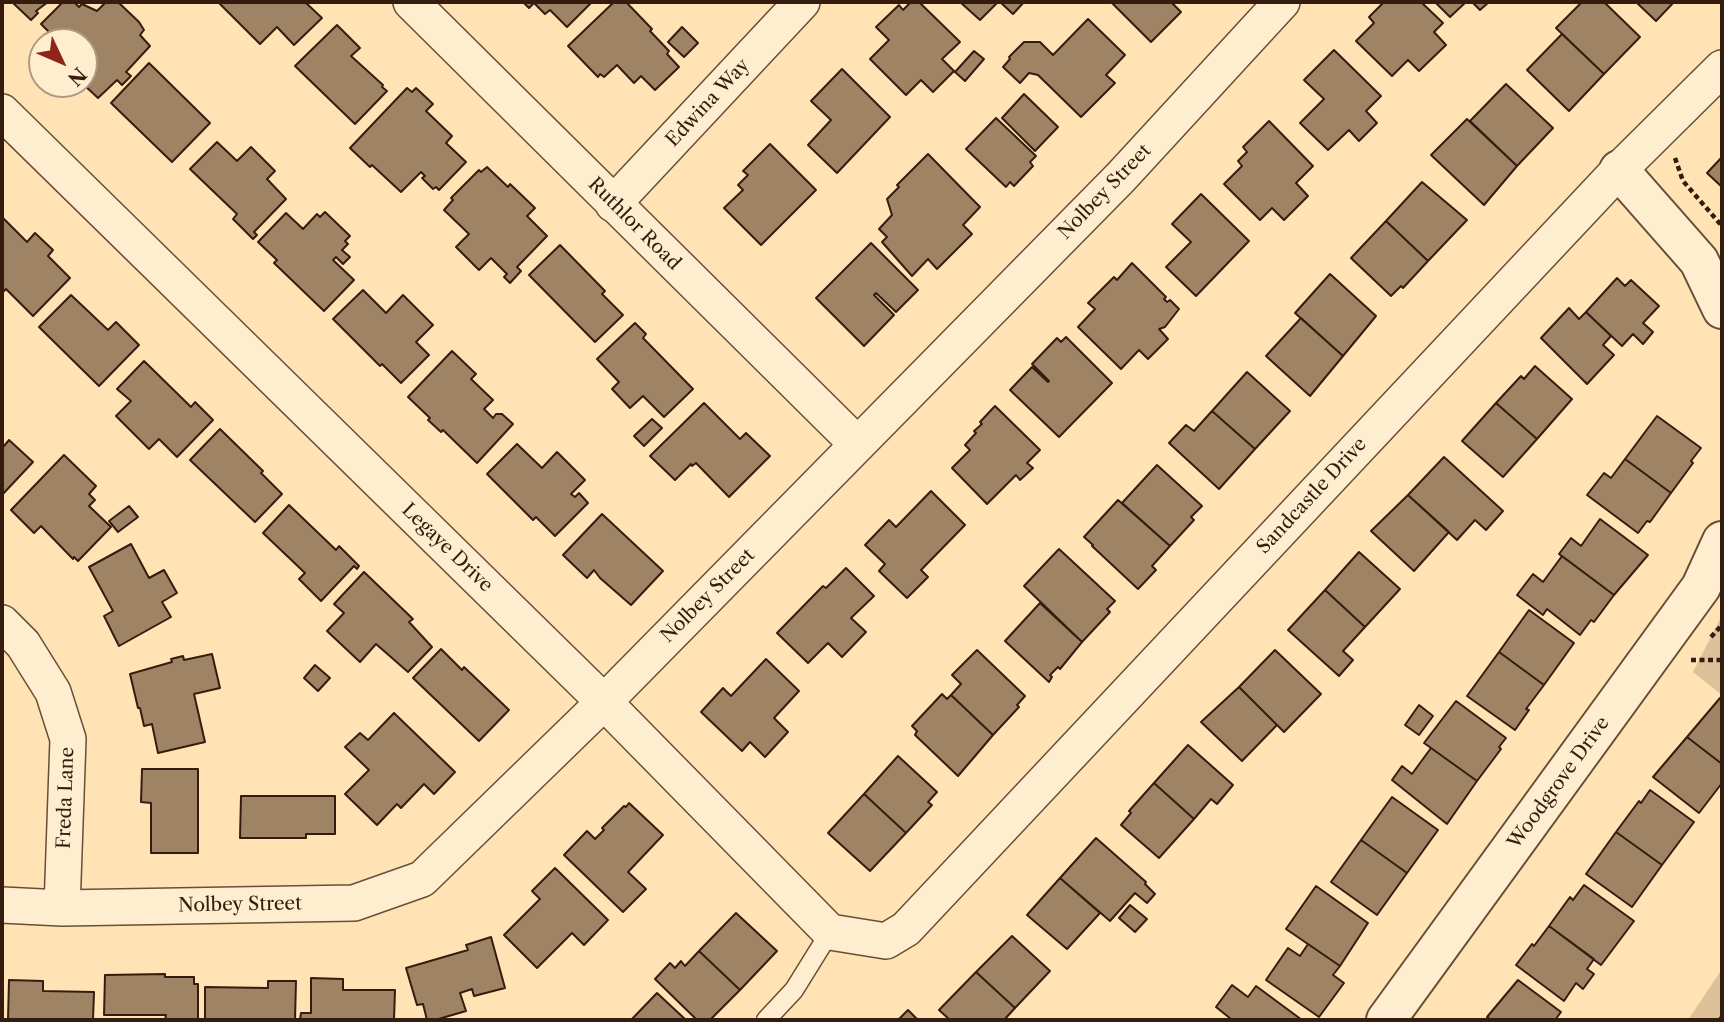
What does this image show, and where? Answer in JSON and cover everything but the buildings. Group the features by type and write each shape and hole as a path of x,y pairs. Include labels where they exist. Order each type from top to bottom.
{"street":[{"name":"Ruthlor Road","path":"411,2 857,444"},
{"name":"Edwina Way","path":"613,204 802,2"},
{"name":"Nolbey Street","path":"2,905 62,908 354,903 422,879 604,702 1121,177 1282,2"},
{"name":"Sandcastle Drive","path":"830,932 886,942 906,929 1619,170 1722,68"},
{"name":"Legaye Drive","path":"2,112 604,702 830,932"},
{"path":"1619,170 1699,261 1722,310"},
{"name":"Woodgrove Drive","path":"1386,1020 1701,587 1722,541"},
{"name":"Freda Lane","path":"2,623 23,644 53,692 68,740 62,908"}],"lane":[{"path":"766,1020 794,990 830,932"}],"path":[{"path":"1691,660 1722,660"}],"shaded area":[{"path":"1722,615 1722,695 1693,672"},
{"path":"1722,969 1722,1020 1688,1020"}]}
